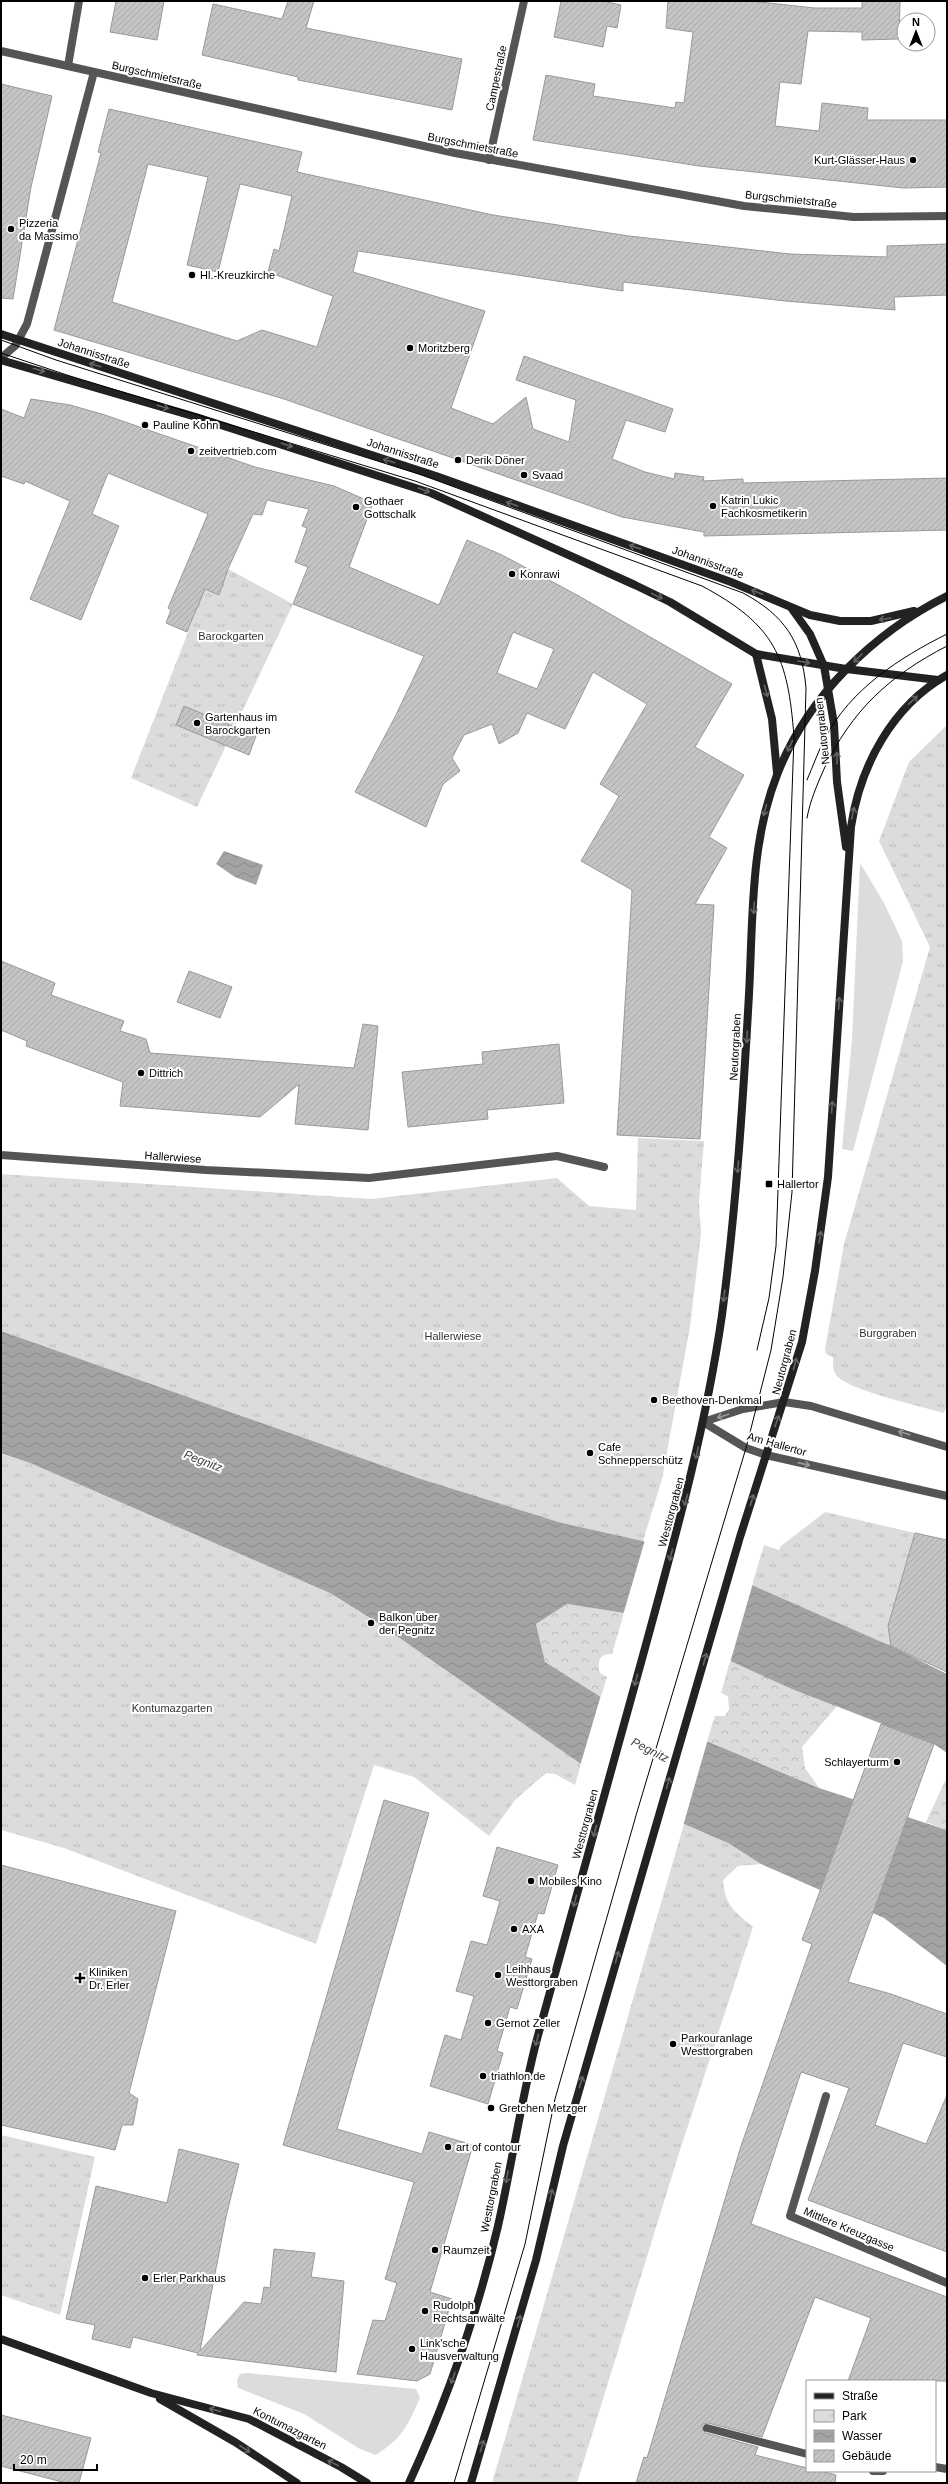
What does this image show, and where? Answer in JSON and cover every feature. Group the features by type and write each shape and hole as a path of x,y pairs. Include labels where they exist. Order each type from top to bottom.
{"main road":[{"name":"Johannisstraße","path":"1,334 436,476 732,582 769,597 792,609 827,619 871,621 922,609"},
{"path":"1,359 203,419 431,493 670,602 756,654 824,666 938,680"},
{"name":"Neutorgraben","path":"703,1422 718,1342 733,1228 759,842 765,811 777,773 794,737 829,689 846,669 882,637 922,609 947,596"},
{"name":"Johannisstraße","path":"792,609 810,634 824,666 829,689"},
{"path":"756,654 772,719 777,773"},
{"name":"Neutorgraben","path":"766,1455 784,1402 807,1314 825,1198 852,815 859,788 880,742 902,711 938,680 947,675"},
{"name":"Neutorgraben","path":"829,689 848,866"},
{"name":"Westtorgraben","path":"409,2483 453,2377 486,2274 499,2221 528,2073 681,1517 703,1422"},
{"path":"471,2483 536,2260 563,2146 740,1537 766,1455"},
{"name":"Kontumazgarten","path":"1,2338 151,2393 249,2419 341,2467 367,2483"},
{"name":"Kontumazgarten","path":"151,2393 235,2442 298,2483"}],"street":[{"path":"68,66 79,1"},
{"name":"Campestraße","path":"489,160 524,1"},
{"name":"Burgschmietstraße","path":"1,51 489,160 744,206 808,214 854,217 947,216"},
{"path":"1,359 19,340 33,303 94,72"},
{"name":"Hallerwiese","path":"1,1155 206,1170 369,1178 557,1156 604,1167"},
{"path":"703,1422 743,1409 784,1402 811,1406 944,1446"},
{"name":"Am Hallertor","path":"703,1422 746,1448 766,1455 947,1496"},
{"name":"Mittlere Kreuzgasse","path":"826,2096 790,2216 947,2284"},
{"path":"707,2428 806,2454"},
{"path":"936,2467 947,2469"}],"green space":[{"name":"Barockgarten","path":"228,569 293,604 197,807 131,778 205,589 219,595"},
{"name":"Burggraben","path":"947,725 947,1408 943,1413 857,1388 836,1375 833,1367 833,1357 826,1354 825,1349 844,1244 930,947 879,841 909,762"},
{"path":"860,863 884,903 902,941 903,961 853,1151 842,1149 852,1039"},
{"name":"Hallerwiese","path":"638,1138 704,1141 699,1202 701,1234 690,1327 662,1479 643,1541 562,1523 418,1478 1,1331 1,1174 371,1199 557,1178 589,1206 636,1210"},
{"name":"Kontumazgarten","path":"1,1453 30,1463 330,1593 378,1623 581,1764 575,1785 555,1774 546,1773 515,1800 489,1836 414,1777 374,1765 316,1944 64,1848 1,1830"},
{"path":"825,1512 915,1533 888,1626 891,1646 752,1585 764,1545 779,1550 781,1546"},
{"path":"567,1604 624,1613 612,1654 604,1655 599,1662 600,1673 607,1677 601,1697 545,1662 536,1624"},
{"path":"730,1661 837,1706 802,1747 805,1768 819,1788 707,1741 715,1716 725,1716 729,1709 728,1696 721,1693"},
{"path":"947,1777 947,1830 926,1822"},
{"path":"684,1824 728,1843 761,1864 738,1866 723,1880 728,1902 741,1917 753,1927 680,2150 577,2483 492,2483"},
{"path":"1,2135 95,2157 60,2315 1,2295"},
{"path":"247,2373 416,2389 420,2398 403,2431 392,2443 376,2455 360,2449 304,2414 238,2388 237,2380 240,2374"}],"water":[{"path":"224,851 263,865 256,885 235,877 216,864"},
{"name":"Pegnitz","path":"1,1331 418,1478 562,1523 643,1541 752,1585 891,1646 947,1674 947,1753 934,1744 792,1689 624,1613 567,1604 536,1624 545,1662 601,1697 819,1788 947,1830 947,1966 884,1918 761,1864 728,1843 684,1824 581,1764 378,1623 330,1593 30,1463 1,1453"}],"pier":[{"path":"645,1540 753,1583 730,1663 623,1615"},
{"path":"601,1695 708,1739 683,1826 580,1766"}],"building":[{"path":"116,1 164,1 157,40 110,32"},
{"path":"288,1 314,1 306,28 462,59 452,110 298,80 298,77 202,55 213,4 282,19"},
{"path":"561,1 603,1 621,5 617,28 607,26 603,47 554,37"},
{"path":"668,1 750,1 815,8 862,8 862,1 900,1 900,12 896,12 896,39 862,40 862,32 808,31 801,84 780,82 775,126 819,131 822,103 868,108 867,120 947,120 947,187 903,188 699,166 533,140 546,75 595,84 593,96 675,108 676,102 684,103 693,32 666,28"},
{"path":"1,84 52,96 31,187 13,299 1,298"},
{"path":"109,109 302,152 297,172 493,215 629,236 790,254 887,257 887,246 947,244 947,295 894,297 895,310 785,301 623,282 623,291 358,251 353,272 485,311 451,408 493,424 526,397 533,429 569,442 576,400 516,380 524,356 673,409 665,432 626,420 612,459 645,472 674,479 675,473 704,477 703,481 743,479 743,483 947,478 947,530 704,536 704,532 622,517 284,399 54,330 101,153 98,152","holes":["148,164 208,177 187,265 218,272 240,184 292,196 279,251 274,249 268,272 333,296 317,347 262,330 237,341 112,302"]},
{"path":"31,399 70,405 105,415 255,467 334,486 373,503 349,567 439,605 467,540 502,555 577,595 732,684 695,747 744,775 709,837 727,848 695,904 714,905 700,1139 617,1135 632,890 581,861 619,796 600,784 647,704 593,672 565,729 527,713 518,733 499,744 492,724 464,735 452,758 460,771 443,784 426,827 355,792 395,717 424,656 293,604 308,567 295,562 307,528 302,526 309,509 267,500 262,515 253,514 228,569 219,595 205,589 187,632 166,623 171,610 168,608 208,514 108,473 92,514 119,526 81,620 30,599 70,501 25,481 24,484 1,476 1,409 24,418","holes":["513,632 554,649 537,689 497,673"]},
{"path":"184,706 256,736 249,755 176,725"},
{"path":"1,961 55,983 51,995 124,1021 120,1031 146,1039 150,1053 354,1068 363,1024 378,1026 368,1130 295,1124 299,1084 260,1117 120,1106 123,1082 26,1046 27,1041 1,1030"},
{"path":"189,971 232,987 220,1018 177,1002"},
{"path":"559,1044 564,1103 487,1110 488,1119 408,1127 402,1072 483,1064 482,1052"},
{"path":"915,1533 947,1540 947,1672 891,1646 888,1626"},
{"path":"881,1724 934,1744 848,1982 891,1994 947,2014 947,2057 903,2043 875,2125 926,2144 947,2095 947,2252 808,2200 849,2088 801,2072 751,2224 947,2297 947,2381 848,2380 871,2318 815,2297 762,2437 708,2423 703,2424 702,2429 706,2433 758,2447 755,2455 806,2468 806,2472 825,2472 836,2475 835,2483 636,2483 644,2457 647,2458 741,2146 812,1944 802,1940"},
{"path":"384,1800 429,1813 337,2129 422,2154 429,2132 473,2145 430,2292 452,2299 430,2374 417,2381 357,2374 373,2320 385,2321 397,2283 385,2279 414,2182 283,2145"},
{"path":"497,1847 558,1865 544,1914 538,1913 525,1957 532,1959 517,2009 510,2007 497,2051 503,2053 488,2104 430,2086 445,2035 461,2040 474,1996 456,1991 471,1941 487,1945 500,1901 483,1896"},
{"name":"Kliniken Dr. Erler","path":"1,1865 176,1911 129,2093 138,2099 133,2125 122,2125 115,2150 1,2125"},
{"name":"Erler Parkhaus","path":"179,2149 239,2164 226,2217 200,2351 244,2302 261,2304 264,2287 270,2288 274,2249 315,2253 311,2277 344,2281 336,2372 197,2355 198,2353 133,2337 130,2348 92,2339 95,2325 66,2319 96,2186 167,2203"},
{"path":"1,2415 91,2438 79,2483 66,2483 1,2466"}],"tram line":[{"path":"1,340 56,360 419,474 743,593 757,601 780,620 795,643 804,671 806,688 792,1192 783,1277 771,1350 746,1448 637,1812 555,2099 525,2244 454,2483"},
{"path":"1,353 70,376 415,481 702,586 727,600 762,630 773,646 782,664 791,709 794,737 776,1246 769,1298 757,1350"},
{"path":"807,780 825,738 848,704 862,690 894,665 911,653 947,634"},
{"path":"807,818 816,787 824,769 835,748 860,712 874,697 907,670 926,657 947,646"}],"place":[{"name":"Kurt-Glässer-Haus","path":"913,160"},
{"name":"Pizzeria da Massimo","path":"11,229"},
{"name":"Hl.-Kreuzkirche","path":"192,275"},
{"name":"Moritzberg","path":"410,348"},
{"name":"Pauline Kohn","path":"145,425"},
{"name":"zeitvertrieb.com","path":"191,451"},
{"name":"Derik Döner","path":"458,460"},
{"name":"Svaad","path":"524,475"},
{"name":"Katrin Lukic Fachkosmetikerin","path":"713,506"},
{"name":"Gothaer Gottschalk","path":"356,507"},
{"name":"Konrawi","path":"512,574"},
{"name":"Gartenhaus im Barockgarten","path":"197,723"},
{"name":"Dittrich","path":"141,1073"},
{"name":"Hallertor","path":"769,1184"},
{"name":"Beethoven-Denkmal","path":"654,1400"},
{"name":"Cafe Schnepperschütz","path":"590,1453"},
{"name":"Balkon über der Pegnitz","path":"371,1623"},
{"name":"Schlayerturm","path":"897,1762"},
{"name":"Mobiles Kino","path":"531,1881"},
{"name":"AXA","path":"514,1929"},
{"name":"Leihhaus Westtorgraben","path":"498,1975"},
{"name":"Kliniken Dr. Erler","path":"80,1978"},
{"name":"Gernot Zeller","path":"488,2023"},
{"name":"Parkouranlage Westtorgraben","path":"673,2044"},
{"name":"triathlon.de","path":"483,2076"},
{"name":"Gretchen Metzger","path":"491,2108"},
{"name":"art of contour","path":"448,2147"},
{"name":"Raumzeit","path":"435,2250"},
{"name":"Erler Parkhaus","path":"145,2278"},
{"name":"Rudolph Rechtsanwälte","path":"425,2311"},
{"name":"Link'sche Hausverwaltung","path":"412,2349"}]}
